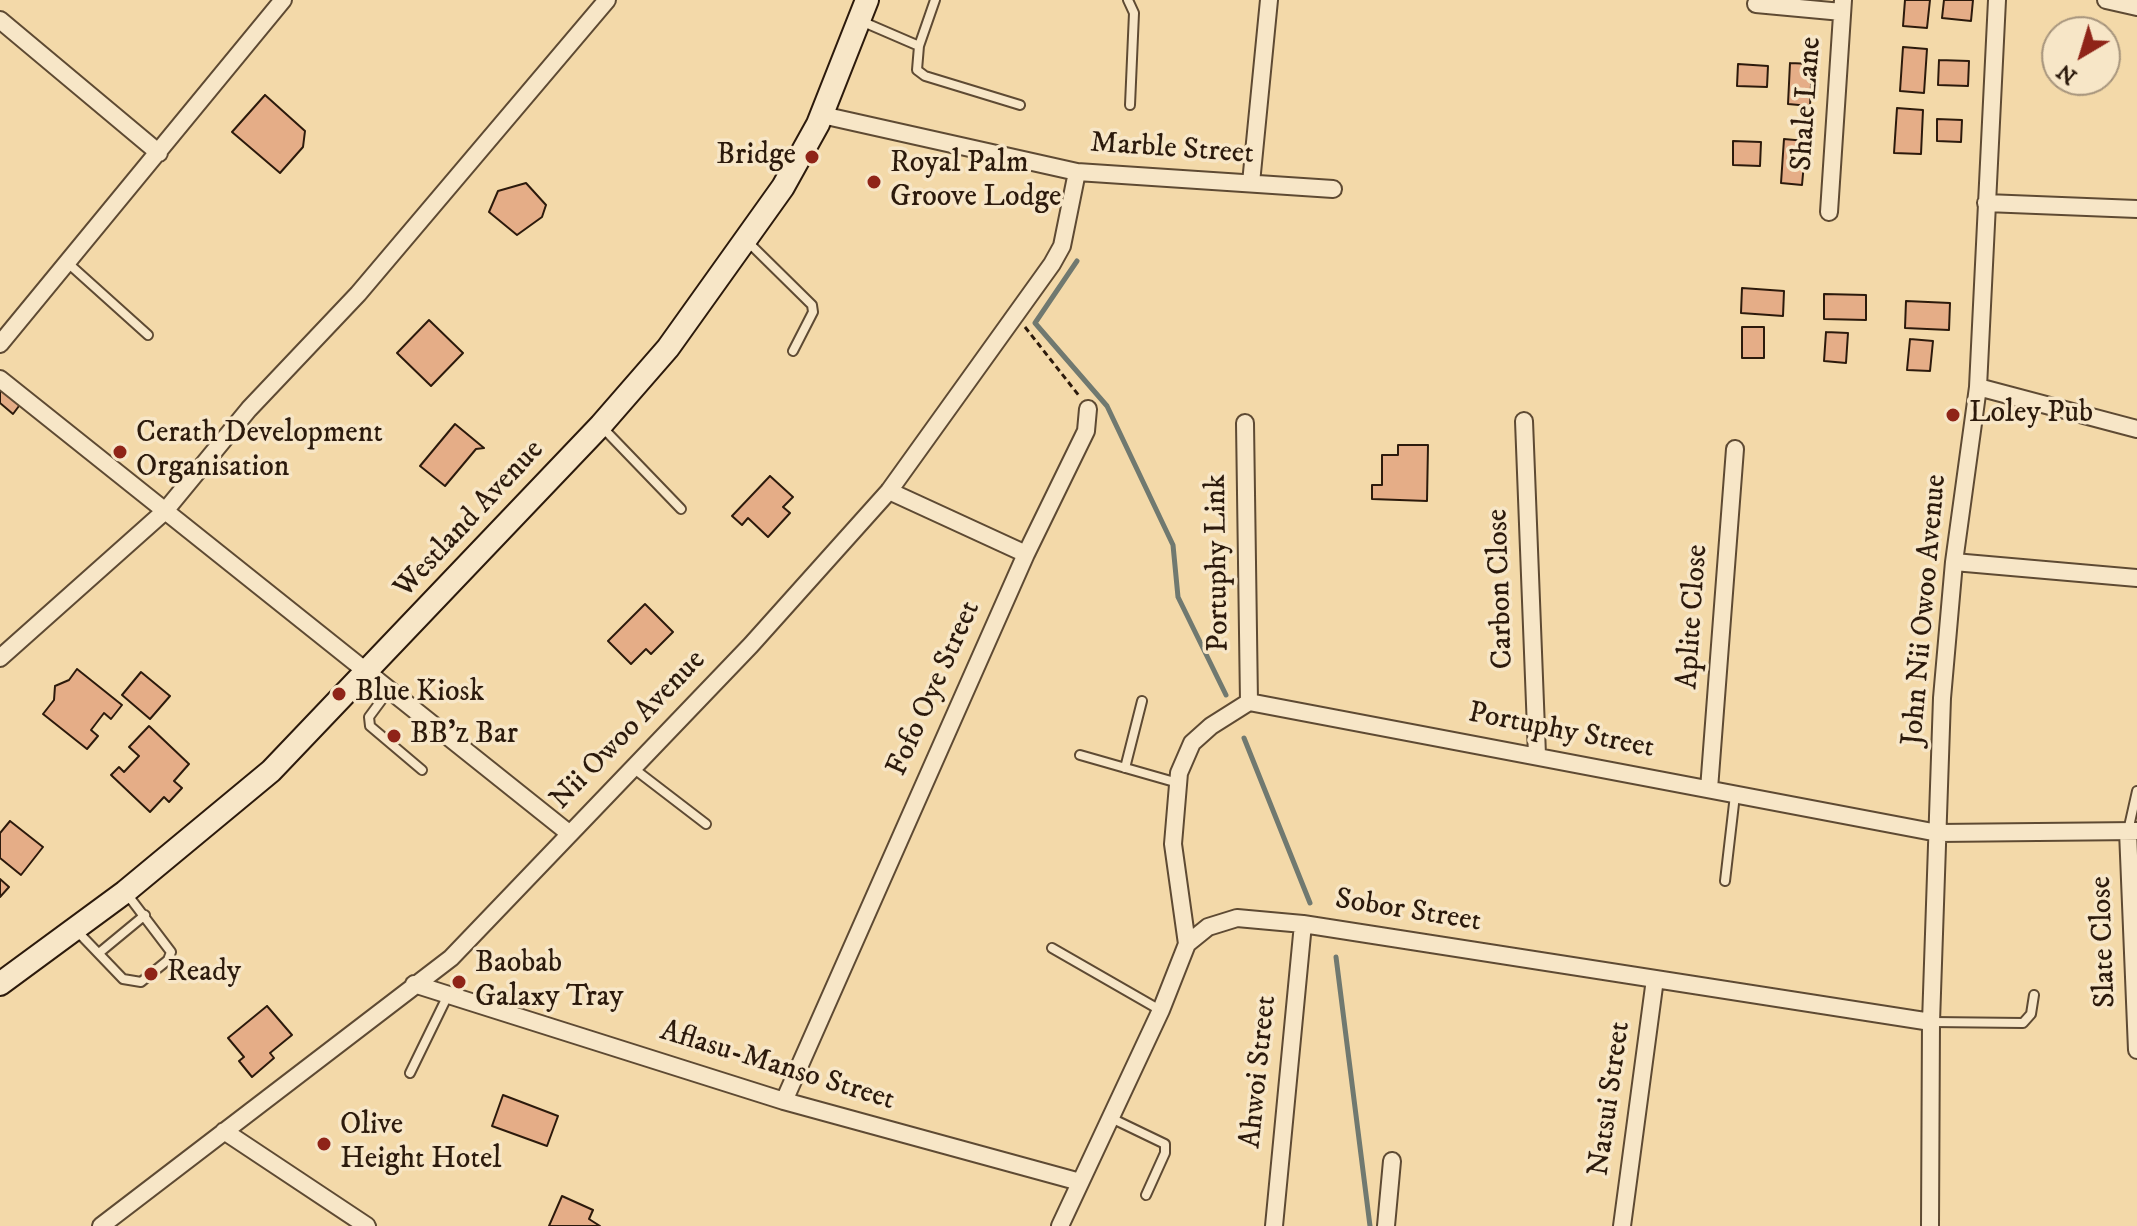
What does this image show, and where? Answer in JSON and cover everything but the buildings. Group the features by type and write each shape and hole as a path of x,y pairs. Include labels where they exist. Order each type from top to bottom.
{"street":[{"path":"0,344 69,264 283,0"},
{"path":"0,658 165,511 249,409 358,294 607,0"},
{"path":"1251,183 1269,0"},
{"name":"John Nii Owoo Avenue","path":"1930,1226 1931,1022 1942,698 1954,562 1978,387 1997,0"},
{"path":"2106,0 2137,7"},
{"path":"1756,4 1842,6"},
{"name":"Shale Lane","path":"1829,212 1842,6"},
{"name":"Westland Avenue","path":"0,984 125,892 233,805 368,672 601,425 668,348 783,187 822,115 864,10"},
{"path":"0,20 159,153"},
{"name":"Marble Street","path":"822,115 1077,172 1333,189"},
{"name":"Nii Owoo Avenue","path":"101,1226 451,958 751,645 889,491 1062,246 1077,172"},
{"path":"1986,203 2137,209"},
{"path":"0,379 570,834"},
{"path":"1978,387 2137,429"},
{"name":"Fofo Oye Street","path":"784,1101 1026,554 1086,431 1088,409"},
{"name":"Carbon Close","path":"1524,421 1537,755"},
{"name":"Portuphy Link","path":"1245,423 1249,702"},
{"name":"Aplite Close","path":"1709,789 1735,449"},
{"path":"889,491 1026,554"},
{"path":"1954,562 2137,578"},
{"path":"1060,1226 1161,1010 1187,944 1173,844 1178,783 1192,743 1211,726 1249,702"},
{"name":"Portuphy Street","path":"1249,702 1938,833 2133,831"},
{"name":"Slate Close","path":"2133,831 2137,1050"},
{"name":"Sobor Street","path":"1187,944 1208,927 1237,918 1303,924 1931,1022"},
{"name":"Ahwoi Street","path":"1274,1226 1303,924"},
{"name":"Natsui Street","path":"1622,1226 1655,979"},
{"name":"Aflasu-Manso Street","path":"414,984 784,1101 1080,1182"},
{"path":"224,1131 367,1226"},
{"path":"1386,1226 1392,1161"}],"lane":[{"path":"935,0 919,46 917,70 925,76 1020,105"},
{"path":"1128,0 1134,13 1130,105"},
{"path":"864,10 919,46"},
{"path":"747,241 812,305 813,312 793,351"},
{"path":"69,264 148,335"},
{"path":"601,425 681,509"},
{"path":"390,690 369,717 370,726 422,770"},
{"path":"1125,768 1142,701"},
{"path":"1080,755 1178,783"},
{"path":"633,768 706,824"},
{"path":"2133,831 2137,791"},
{"path":"1725,881 1735,794"},
{"path":"76,929 123,979 141,982 168,960 171,952 168,943 125,892"},
{"path":"99,953 145,915"},
{"path":"1052,948 1161,1010"},
{"path":"410,1073 448,995"},
{"path":"1931,1022 2023,1023 2031,1014 2034,995"},
{"path":"1110,1118 1165,1144 1165,1153 1146,1195"}],"path":[{"path":"1015,314 1088,409"}],"waterway":[{"path":"1077,261 1035,323 1107,406 1173,545 1178,597 1226,695"},
{"path":"1244,738 1310,903"},
{"path":"1336,957 1370,1226"}],"place":[{"name":"Bridge","path":"812,157"},
{"name":"Royal Palm Groove Lodge","path":"874,182"},
{"name":"Loley Pub","path":"1953,415"},
{"name":"Cerath Development Organisation","path":"120,452"},
{"name":"Blue Kiosk","path":"339,694"},
{"name":"BB'z Bar","path":"394,736"},
{"name":"Ready","path":"151,974"},
{"name":"Baobab Galaxy Tray","path":"459,982"},
{"name":"Olive Height Hotel","path":"324,1144"}]}
